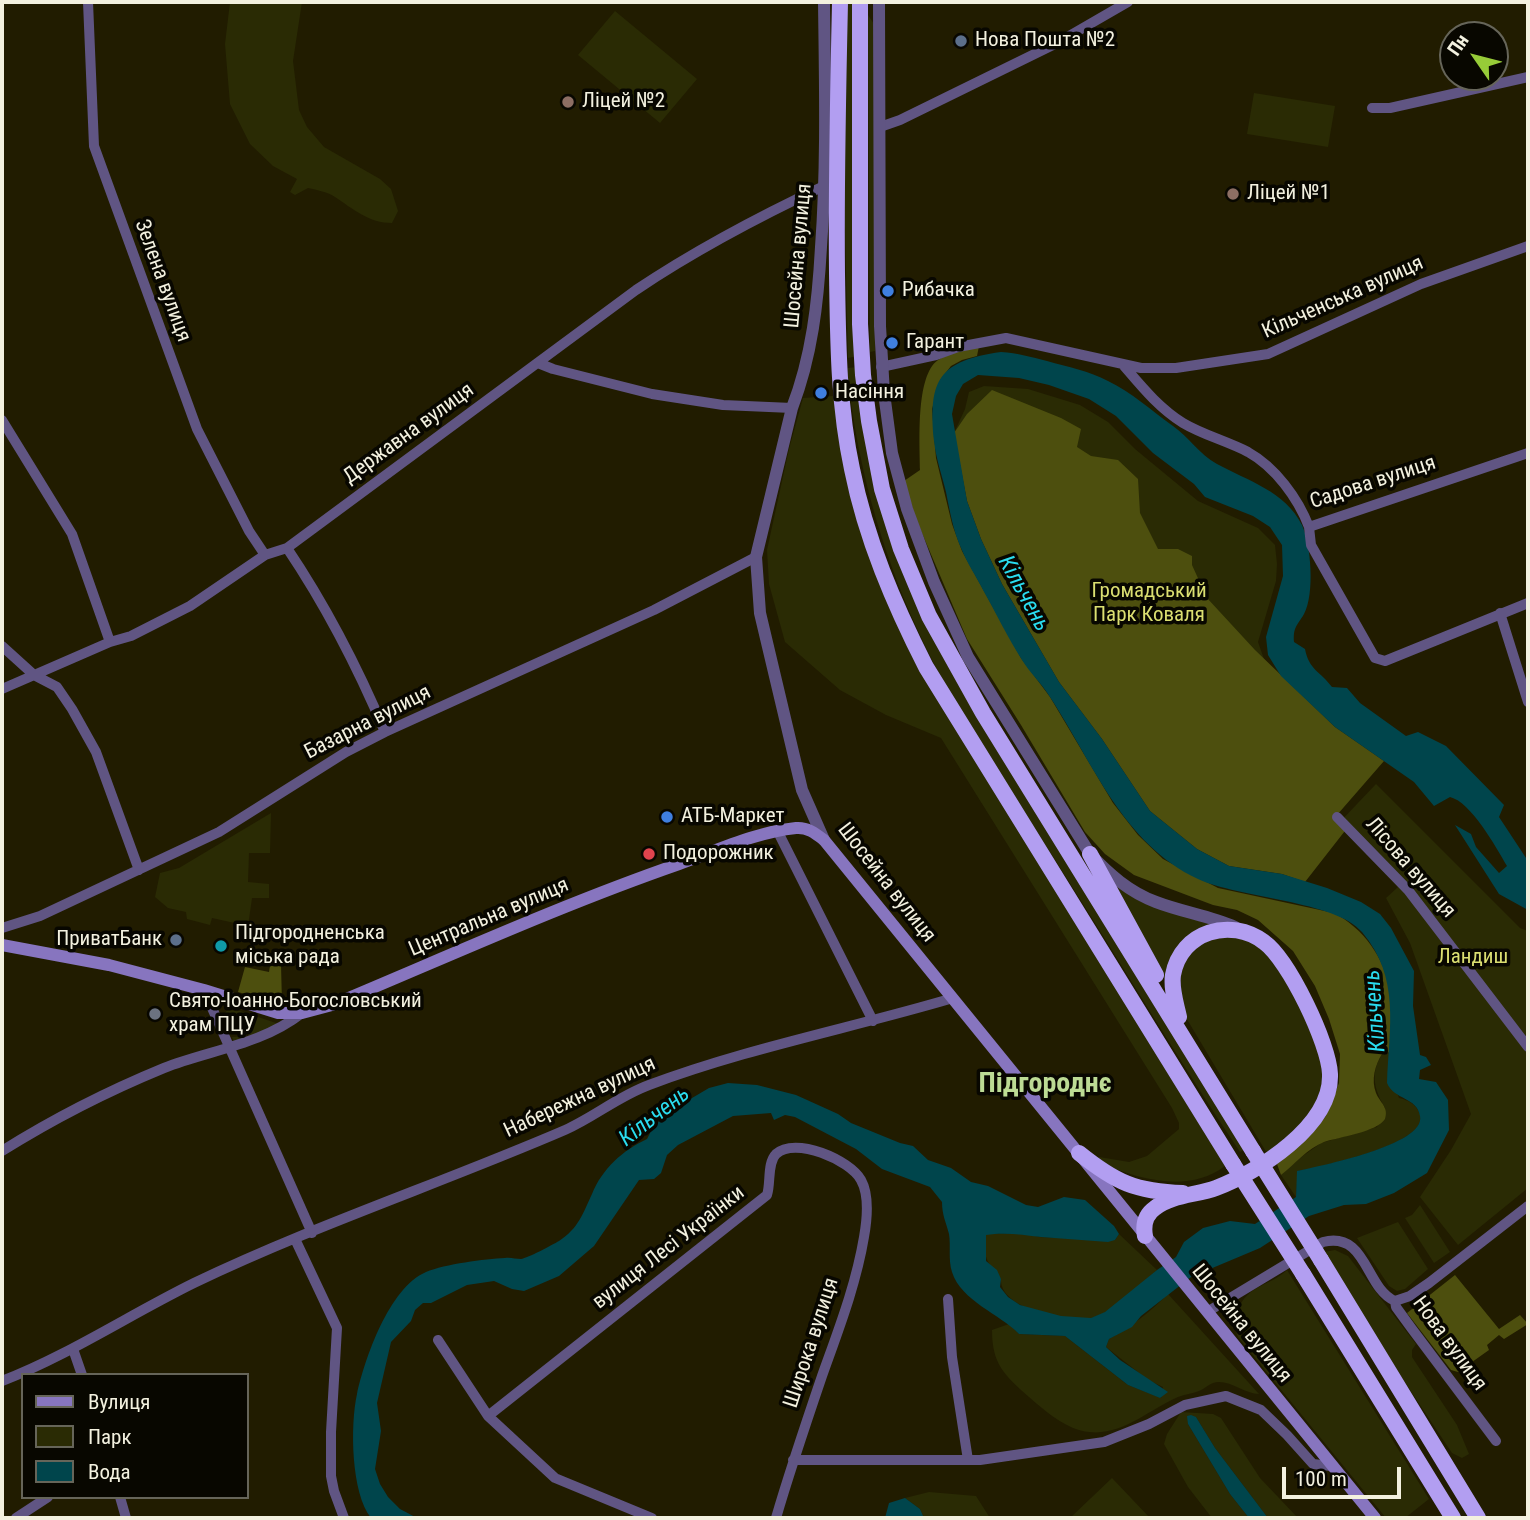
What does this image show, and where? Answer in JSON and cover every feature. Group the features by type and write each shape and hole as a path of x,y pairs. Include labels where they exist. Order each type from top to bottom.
{"highway":[{"path":"840,2 836,175 838,364 847,444 866,526 892,595 926,667 1453,1518"},
{"path":"860,2 862,361 872,439 890,518 916,587 948,651 1478,1518"},
{"path":"1090,853 1179,1017 1203,1071"},
{"path":"1150,1242 1145,1222 1153,1210 1167,1202 1228,1182 1293,1142 1319,1115 1330,1086 1328,1059 1300,993 1279,957 1264,942 1245,932 1231,929 1210,931 1198,937 1184,951 1175,966 1172,985 1179,1017"},
{"path":"1079,1153 1107,1175 1129,1186 1150,1191 1203,1192"}],"main road":[{"name":"Центральна вулиця","path":"2,944 109,965 278,1013 302,1013 332,1005 564,907 656,872 799,827 813,830 824,840"},
{"name":"Шосейна вулиця","path":"824,840 1375,1518"}],"street":[{"name":"Зелена вулиця","path":"88,2 94,146 197,429 249,531 265,555"},
{"name":"Шосейна вулиця","path":"824,2 826,185 814,331 792,408 756,557 760,613 778,696 802,790 824,840"},
{"path":"879,2 881,368 892,453 907,509 934,582 968,657 1090,853 1113,877 1154,902 1232,925 1245,932"},
{"path":"880,127 900,120 1057,44 1128,2"},
{"path":"1372,108 1390,108 1528,77"},
{"name":"Державна вулиця","path":"2,689 110,642 131,636 190,606 265,555 286,548 687,256 826,185"},
{"name":"Кільченська вулиця","path":"881,368 958,347 1006,338 1141,368 1176,368 1268,354 1421,284 1528,246"},
{"path":"538,363 552,369 652,394 723,405 792,408"},
{"name":"Садова вулиця","path":"1125,366 1155,402 1176,418 1202,433 1251,454 1266,466 1293,495 1309,527 1528,453"},
{"path":"2,420 72,534 110,642"},
{"path":"1309,527 1311,545 1379,661 1385,661 1528,603"},
{"path":"286,548 347,650 384,732"},
{"name":"Базарна вулиця","path":"2,928 40,916 219,832 384,732 654,610 756,557"},
{"path":"1500,613 1528,702"},
{"path":"2,646 34,675 57,687 90,741 139,870"},
{"name":"Лісова вулиця","path":"1337,817 1408,890 1528,1047"},
{"path":"778,832 873,1021"},
{"path":"204,990 312,1233"},
{"name":"Набережна вулиця","path":"22,1373 73,1349 144,1308 295,1239 567,1129 645,1086 746,1054 953,998"},
{"path":"2,1151 82,1106 165,1068 230,1049 283,1028 302,1013"},
{"name":"вулиця Лесі Українки","path":"488,1416 767,1195 771,1184 772,1159 778,1152 793,1147 813,1149 837,1160 860,1177"},
{"name":"Широка вулиця","path":"776,1518 793,1460 844,1315 864,1237 867,1199 860,1177"},
{"name":"Нова вулиця","path":"1496,1441 1396,1307 1395,1301 1410,1296 1429,1283 1528,1206"},
{"path":"295,1239 337,1328 331,1476 344,1518"},
{"path":"1207,1312 1323,1242 1334,1239 1342,1240 1354,1249 1385,1293 1395,1301"},
{"path":"948,1299 952,1357 968,1460"},
{"path":"438,1340 488,1416 555,1478 652,1518"},
{"path":"73,1349 81,1373"},
{"name":"Набережна вулиця","path":"2,1381 21,1374"},
{"path":"793,1460 981,1460 1104,1442 1149,1424 1185,1405 1226,1396 1261,1410 1313,1464 1331,1466"},
{"path":"16,1518 45,1499"},
{"path":"121,1499 126,1518"}],"green space":[{"path":"230,2 302,2 293,61 299,110 307,127 324,147 380,179 391,189 398,211 392,223 369,218 322,191 308,188 295,195 290,192 297,179 273,166 250,144 230,104 225,44"},
{"path":"845,2 856,2 858,356 848,358 845,228"},
{"path":"615,11 697,79 660,123 578,55"},
{"path":"868,15 874,24 875,351 870,352"},
{"path":"1254,93 1335,106 1328,147 1247,134"},
{"path":"979,346 977,356 951,366 941,379 932,409 936,458 952,524 962,551 1021,658 1050,697 1113,803 1138,835 1163,859 1218,888 1334,913 1345,919 1363,936 1383,967 1391,999 1390,1052 1382,1054 1374,1073 1374,1083 1376,1093 1385,1108 1385,1119 1366,1131 1318,1145 1281,1175 1277,1164 1315,1130 1326,1116 1339,1083 1340,1054 1315,986 1293,951 1258,920 1237,910 1213,905 1134,875 1105,854 1085,832 967,639 916,519 904,481 920,470 920,412 925,380 938,360"},
{"path":"858,367 903,566 1244,1150 1240,1152 969,725 934,664 893,569 863,470 847,368"},
{"path":"984,386 1028,389 1080,405 1108,422 1135,449 1198,501 1258,528 1275,545 1277,564 1276,581 1258,642 1264,659 1271,666 954,433 969,392"},
{"name":"Громадський Парк Коваля","path":"992,390 1081,429 1077,447 1091,456 1118,460 1138,479 1140,513 1158,549 1178,549 1192,556 1192,565 1207,598 1255,650 1335,727 1384,761 1337,815 1348,827 1305,882 1282,874 1229,866 1197,849 1150,811 1102,739 1059,682 1002,584 967,501 954,433 967,414"},
{"path":"833,396 840,435 879,580 1072,916 1225,1166 1211,1175 1179,1182 1163,1181 1100,1163 1099,1157 1129,1162 1147,1156 1179,1129 1172,1108 941,738 886,715 840,690 785,642 769,584 767,550 803,398"},
{"name":"Ландиш","path":"1376,784 1520,928 1528,931 1528,1188 1458,1245 1420,1197 1471,1114 1410,943 1386,898 1398,887 1338,824"},
{"path":"271,813 270,853 249,853 248,882 269,884 269,898 252,898 248,926 212,918 210,925 187,919 186,912 168,908 155,897 160,873 179,868"},
{"path":"1103,876 1143,903 1217,926 1210,926 1168,985"},
{"path":"1238,935 1262,948 1286,975 1323,1060 1326,1073 1313,1112 1268,1155 1185,1016 1178,997 1181,963 1202,941"},
{"path":"281,964 282,1003 238,992 245,967 269,972 270,966"},
{"path":"228,1010 240,1011 279,1024 235,1045 232,1037 248,1036 247,1029 230,1034 222,1015"},
{"path":"1390,1052 1388,1066 1399,1098 1409,1101 1416,1108 1420,1114 1419,1123 1412,1132 1386,1147 1298,1171 1296,1197 1281,1175 1293,1163 1321,1143 1377,1127 1385,1108 1376,1088 1376,1068 1382,1054"},
{"path":"1420,1205 1450,1252 1434,1263 1405,1218 1412,1215"},
{"path":"1398,1222 1428,1269 1405,1289 1397,1291 1389,1286 1357,1238"},
{"path":"1025,1233 1039,1237 1115,1240 1119,1234 1157,1270 1117,1304 1092,1318 1068,1319 1037,1312 1011,1299 1003,1290 1001,1279 985,1254 986,1234"},
{"path":"1335,1250 1348,1256 1416,1344 1412,1357 1457,1425 1469,1454 1462,1458 1452,1453 1380,1345 1324,1252"},
{"path":"1287,1270 1429,1499 1405,1518 1386,1518 1238,1337 1235,1327 1237,1311 1247,1295"},
{"path":"1455,1275 1499,1329 1520,1315 1528,1324 1504,1339 1499,1335 1487,1345 1489,1350 1458,1372 1451,1370 1407,1313"},
{"path":"1168,1294 1259,1394 1230,1384 1213,1383 1167,1402 1124,1426 1089,1432 1073,1428 1049,1414 1013,1382 1001,1368 994,1352 992,1330 1009,1324 1019,1334 1065,1336 1128,1385 1161,1398 1163,1387 1148,1380 1106,1347 1109,1339 1140,1319"},
{"path":"1181,1412 1213,1414 1221,1418 1260,1478 1298,1518 1268,1518 1215,1448 1196,1417 1188,1424 1230,1494 1249,1518 1212,1518 1188,1487 1164,1444"},
{"path":"1112,1478 1150,1518 1070,1518"},
{"path":"929,1492 976,1496 990,1518 924,1518 920,1509 905,1498"}],"water":[{"path":"1001,352 1024,355 1078,370 1117,385 1179,430 1211,460 1265,488 1286,504 1295,513 1305,533 1311,582 1307,605 1295,630 1294,642 1305,649 1312,666 1332,687 1347,688 1360,703 1406,736 1418,732 1446,746 1504,805 1499,817 1528,861 1528,910 1499,894 1455,825 1471,834 1476,847 1499,873 1507,866 1482,826 1466,807 1450,797 1434,806 1414,782 1335,727 1281,676 1268,655 1266,637 1283,576 1282,545 1270,527 1253,516 1205,497 1194,484 1153,453 1116,416 1089,399 1019,378 978,375 963,384 956,396 952,414 967,501 981,539 1002,584 1059,682 1102,739 1150,811 1197,849 1229,866 1282,874 1327,888 1361,902 1380,914 1391,928 1414,971 1413,1006 1420,1055 1426,1057 1431,1065 1420,1070 1419,1079 1436,1082 1448,1100 1449,1130 1427,1173 1394,1193 1366,1204 1344,1205 1309,1216 1260,1248 1191,1277 1141,1316 1132,1327 1109,1339 1106,1347 1120,1360 1168,1392 1160,1398 1128,1385 1065,1336 1019,1334 972,1299 952,1272 949,1234 942,1202 930,1187 882,1169 856,1149 795,1117 785,1115 774,1120 771,1113 733,1116 678,1145 667,1155 661,1173 654,1179 639,1180 594,1246 559,1276 524,1291 494,1281 467,1285 431,1303 423,1303 415,1310 411,1321 391,1342 377,1403 381,1431 375,1469 388,1497 400,1509 417,1518 371,1518 364,1507 356,1476 353,1440 355,1407 373,1344 390,1308 401,1293 413,1280 434,1269 487,1259 521,1259 559,1241 576,1225 601,1176 614,1161 647,1139 653,1127 670,1111 709,1088 728,1083 757,1085 796,1095 838,1114 851,1123 913,1146 928,1160 951,1168 971,1182 988,1186 1026,1205 1038,1207 1064,1197 1085,1200 1114,1226 1119,1234 1115,1240 1108,1242 1014,1234 986,1235 986,1261 997,1270 1001,1279 1000,1287 1020,1305 1061,1316 1091,1318 1105,1312 1176,1257 1184,1242 1203,1228 1230,1221 1255,1224 1296,1197 1297,1171 1390,1145 1417,1126 1420,1116 1415,1105 1395,1093 1387,1083 1390,1023 1388,985 1383,967 1362,932 1331,913 1198,879 1172,864 1149,845 1112,800 1050,697 1022,660 969,564 954,528 936,454 933,402 936,388 951,368 964,361"},
{"path":"1187,1416 1196,1417 1215,1448 1268,1518 1249,1518 1230,1494 1188,1424"},
{"path":"905,1498 920,1509 924,1518 885,1518 889,1503"}],"place":[{"name":"Нова Пошта №2","path":"961,41"},
{"name":"Ліцей №2","path":"568,102"},
{"name":"Ліцей №1","path":"1233,194"},
{"name":"Рибачка","path":"888,291"},
{"name":"Гарант","path":"892,343"},
{"name":"Насіння","path":"821,393"},
{"name":"АТБ-Маркет","path":"667,817"},
{"name":"Подорожник","path":"649,854"},
{"name":"ПриватБанк","path":"176,940"},
{"name":"Підгородненська міська рада","path":"221,946"},
{"name":"Свято-Іоанно-Богословський храм ПЦУ","path":"155,1014"}],"district":[{"name":"Підгороднє","path":"1045,1085"}],"water label":[{"name":"Кільчень","path":"1023,594"},
{"name":"Кільчень","path":"1376,1011"},
{"name":"Кільчень","path":"655,1117"}]}
